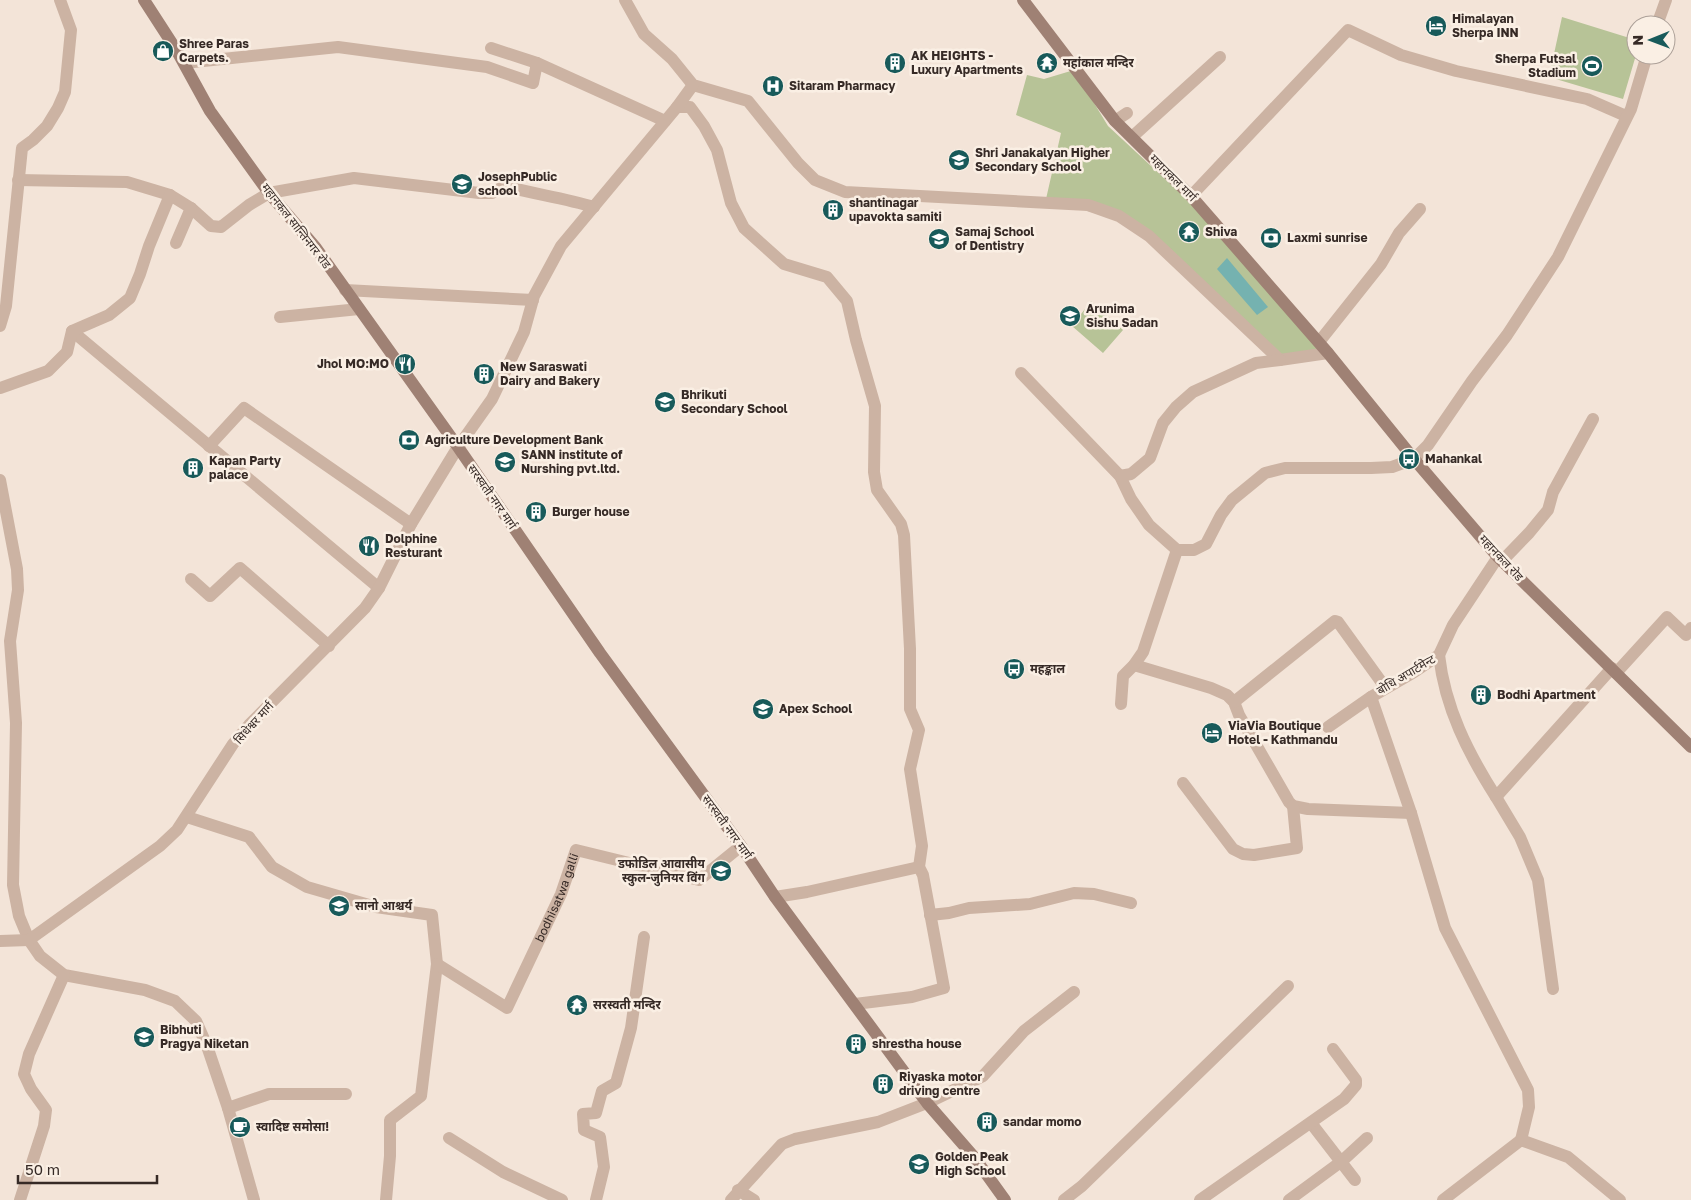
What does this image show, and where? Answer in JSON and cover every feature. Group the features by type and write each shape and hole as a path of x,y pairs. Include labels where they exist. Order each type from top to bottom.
{"main road":[{"name":"महानकल सान्तिनगर रोड","path":"144,0 184,63 210,111 269,193 316,248 458,447"},
{"name":"महानकल मार्ग","path":"1023,0 1115,121 1191,196 1328,352"},
{"name":"महानकल रोड","path":"1328,352 1414,459 1500,559 1691,747"},
{"name":"सरस्वती नगर मार्ग","path":"458,447 600,653 741,846 775,897 927,1103 974,1157 1005,1200"}],"street":[{"path":"0,326 6,306 22,148 47,126 65,92 71,30 60,0"},
{"path":"625,0 644,34 672,59 693,85 748,101 798,163 815,180 845,192 1088,205 1119,216 1148,236 1280,360"},
{"path":"1661,15 1666,0"},
{"path":"1191,196 1348,30 1401,54 1456,71 1587,99 1626,116"},
{"path":"184,63 338,47 487,67 533,83 537,63"},
{"path":"491,48 537,63 665,121"},
{"path":"1132,137 1220,58"},
{"path":"1021,373 1120,476 1131,499 1149,525 1177,550 1194,550 1206,544 1221,515 1232,500 1265,473 1285,468 1392,467 1414,459 1428,445 1472,381 1507,335 1558,257 1631,109 1644,65"},
{"name":"सिधेश्वर मार्ग","path":"29,940 160,846 177,830 233,744 365,608 379,588 411,524 458,447 492,399 524,332 533,300 561,246 677,107 693,85"},
{"path":"677,107 690,107 704,126 717,150 731,203 744,228 784,264 827,277 847,302 875,406 874,472 877,490 901,524 904,535 910,650 910,709 919,730 910,769 922,846 919,867 923,875 944,988 912,997 855,1004"},
{"path":"1115,121 1127,113"},
{"path":"18,180 127,182 170,195 192,208 211,226 221,226 269,193 354,178 479,193 492,193 504,186 568,199 594,207"},
{"path":"72,331 110,315 130,298 170,195"},
{"path":"176,243 192,208"},
{"path":"1319,342 1381,264 1399,233 1420,209"},
{"path":"346,290 533,300"},
{"path":"280,316 359,309"},
{"path":"0,388 48,370 67,352 72,331"},
{"path":"72,331 379,588"},
{"path":"1120,476 1131,474 1150,458 1163,423 1176,407 1194,392 1256,363 1302,358 1328,352"},
{"path":"210,446 244,408 411,524"},
{"name":"बोधि अपार्टमेन्ट","path":"1328,727 1371,696 1414,672 1439,655 1453,625 1500,559 1529,533 1548,510 1553,492 1593,419"},
{"path":"0,480 18,590 10,641 16,724 13,885 19,916 29,940 40,956 64,975 145,990 175,1002 196,1021 207,1046 228,1108 254,1200"},
{"path":"1121,704 1123,676 1143,652 1177,550"},
{"path":"192,579 210,596 240,568 329,646"},
{"path":"1496,797 1667,617 1686,634 1691,628"},
{"path":"1234,702 1335,621 1338,622 1385,688"},
{"path":"1439,655 1441,675 1450,710 1461,737 1481,774 1520,836 1538,880 1553,989"},
{"path":"1134,665 1211,688 1227,695 1234,702 1289,802 1294,806 1308,809 1411,814"},
{"path":"1371,696 1411,814 1445,928 1528,1090 1529,1107 1521,1140 1443,1200"},
{"path":"1183,783 1233,849 1247,855 1297,848 1294,806"},
{"path":"187,817 249,837 272,866 308,887 376,907 432,915 437,964 420,1096 390,1120 390,1156 386,1200"},
{"name":"bodhisatwa galli","path":"437,964 507,1008 561,894 576,850 699,880 741,846"},
{"path":"775,897 919,867"},
{"path":"930,915 969,908 1030,904 1074,893 1094,894 1131,903"},
{"path":"596,1200 604,1167 600,1137 584,1130 583,1114 596,1113 602,1091 616,1083 631,1028 644,936"},
{"path":"0,941 29,940"},
{"path":"20,1200 44,1126 46,1110 31,1089 24,1074 29,1054 64,975"},
{"path":"1064,1200 1082,1186 1288,986"},
{"path":"754,1200 735,1195 782,1144 795,1139 878,1122 927,1103 983,1076 1024,1031 1074,992"},
{"path":"1200,1200 1344,1099 1356,1083 1356,1080 1334,1049"},
{"path":"228,1108 268,1094 346,1094"},
{"path":"1311,1123 1356,1180"},
{"path":"449,1138 503,1172 562,1200"},
{"path":"1288,1200 1342,1161 1367,1138"},
{"path":"1521,1140 1568,1157 1620,1200"}],"green space":[{"name":"Sherpa Futsal Stadium","path":"1562,17 1626,37 1626,65 1633,65 1623,99 1549,77"},
{"path":"1074,70 1108,126 1207,218 1322,351 1283,359 1140,226 1046,199 1061,133 1016,115 1027,75 1044,79"},
{"path":"1091,301 1123,330 1103,353 1072,326"}],"water":[{"path":"1227,258 1268,307 1257,315 1217,269"}],"place":[{"name":"Himalayan Sherpa INN","path":"1436,26"},
{"name":"Shree Paras Carpets.","path":"163,51"},
{"name":"AK HEIGHTS - Luxury Apartments","path":"895,63"},
{"name":"महांकाल मन्दिर","path":"1047,63"},
{"name":"Sherpa Futsal Stadium","path":"1592,66"},
{"name":"Sitaram Pharmacy","path":"773,86"},
{"name":"Shri Janakalyan Higher Secondary School","path":"959,160"},
{"name":"JosephPublic school","path":"462,184"},
{"name":"shantinagar upavokta samiti","path":"833,210"},
{"name":"Shiva","path":"1189,232"},
{"name":"Laxmi sunrise","path":"1271,238"},
{"name":"Samaj School of Dentistry","path":"939,239"},
{"name":"Arunima Sishu Sadan","path":"1070,316"},
{"name":"Jhol MO:MO","path":"405,364"},
{"name":"New Saraswati Dairy and Bakery","path":"484,374"},
{"name":"Bhrikuti Secondary School","path":"665,402"},
{"name":"Agriculture Development Bank","path":"409,440"},
{"name":"Mahankal","path":"1409,459"},
{"name":"SANN institute of Nurshing pvt.ltd.","path":"505,462"},
{"name":"Kapan Party palace","path":"193,468"},
{"name":"Burger house","path":"536,512"},
{"name":"Dolphine Resturant","path":"369,546"},
{"name":"महङ्काल","path":"1014,669"},
{"name":"Bodhi Apartment","path":"1481,695"},
{"name":"Apex School","path":"763,709"},
{"name":"ViaVia Boutique Hotel - Kathmandu","path":"1212,733"},
{"name":"डफोडिल आवासीय स्कुल-जुनियर विंग","path":"721,871"},
{"name":"सानो आश्चर्य","path":"339,906"},
{"name":"सरस्वती मन्दिर","path":"577,1005"},
{"name":"Bibhuti Pragya Niketan","path":"144,1037"},
{"name":"shrestha house","path":"856,1044"},
{"name":"Riyaska motor driving centre","path":"883,1084"},
{"name":"sandar momo","path":"987,1122"},
{"name":"स्वादिष्ट समोसा!","path":"240,1127"},
{"name":"Golden Peak High School","path":"919,1164"}]}
